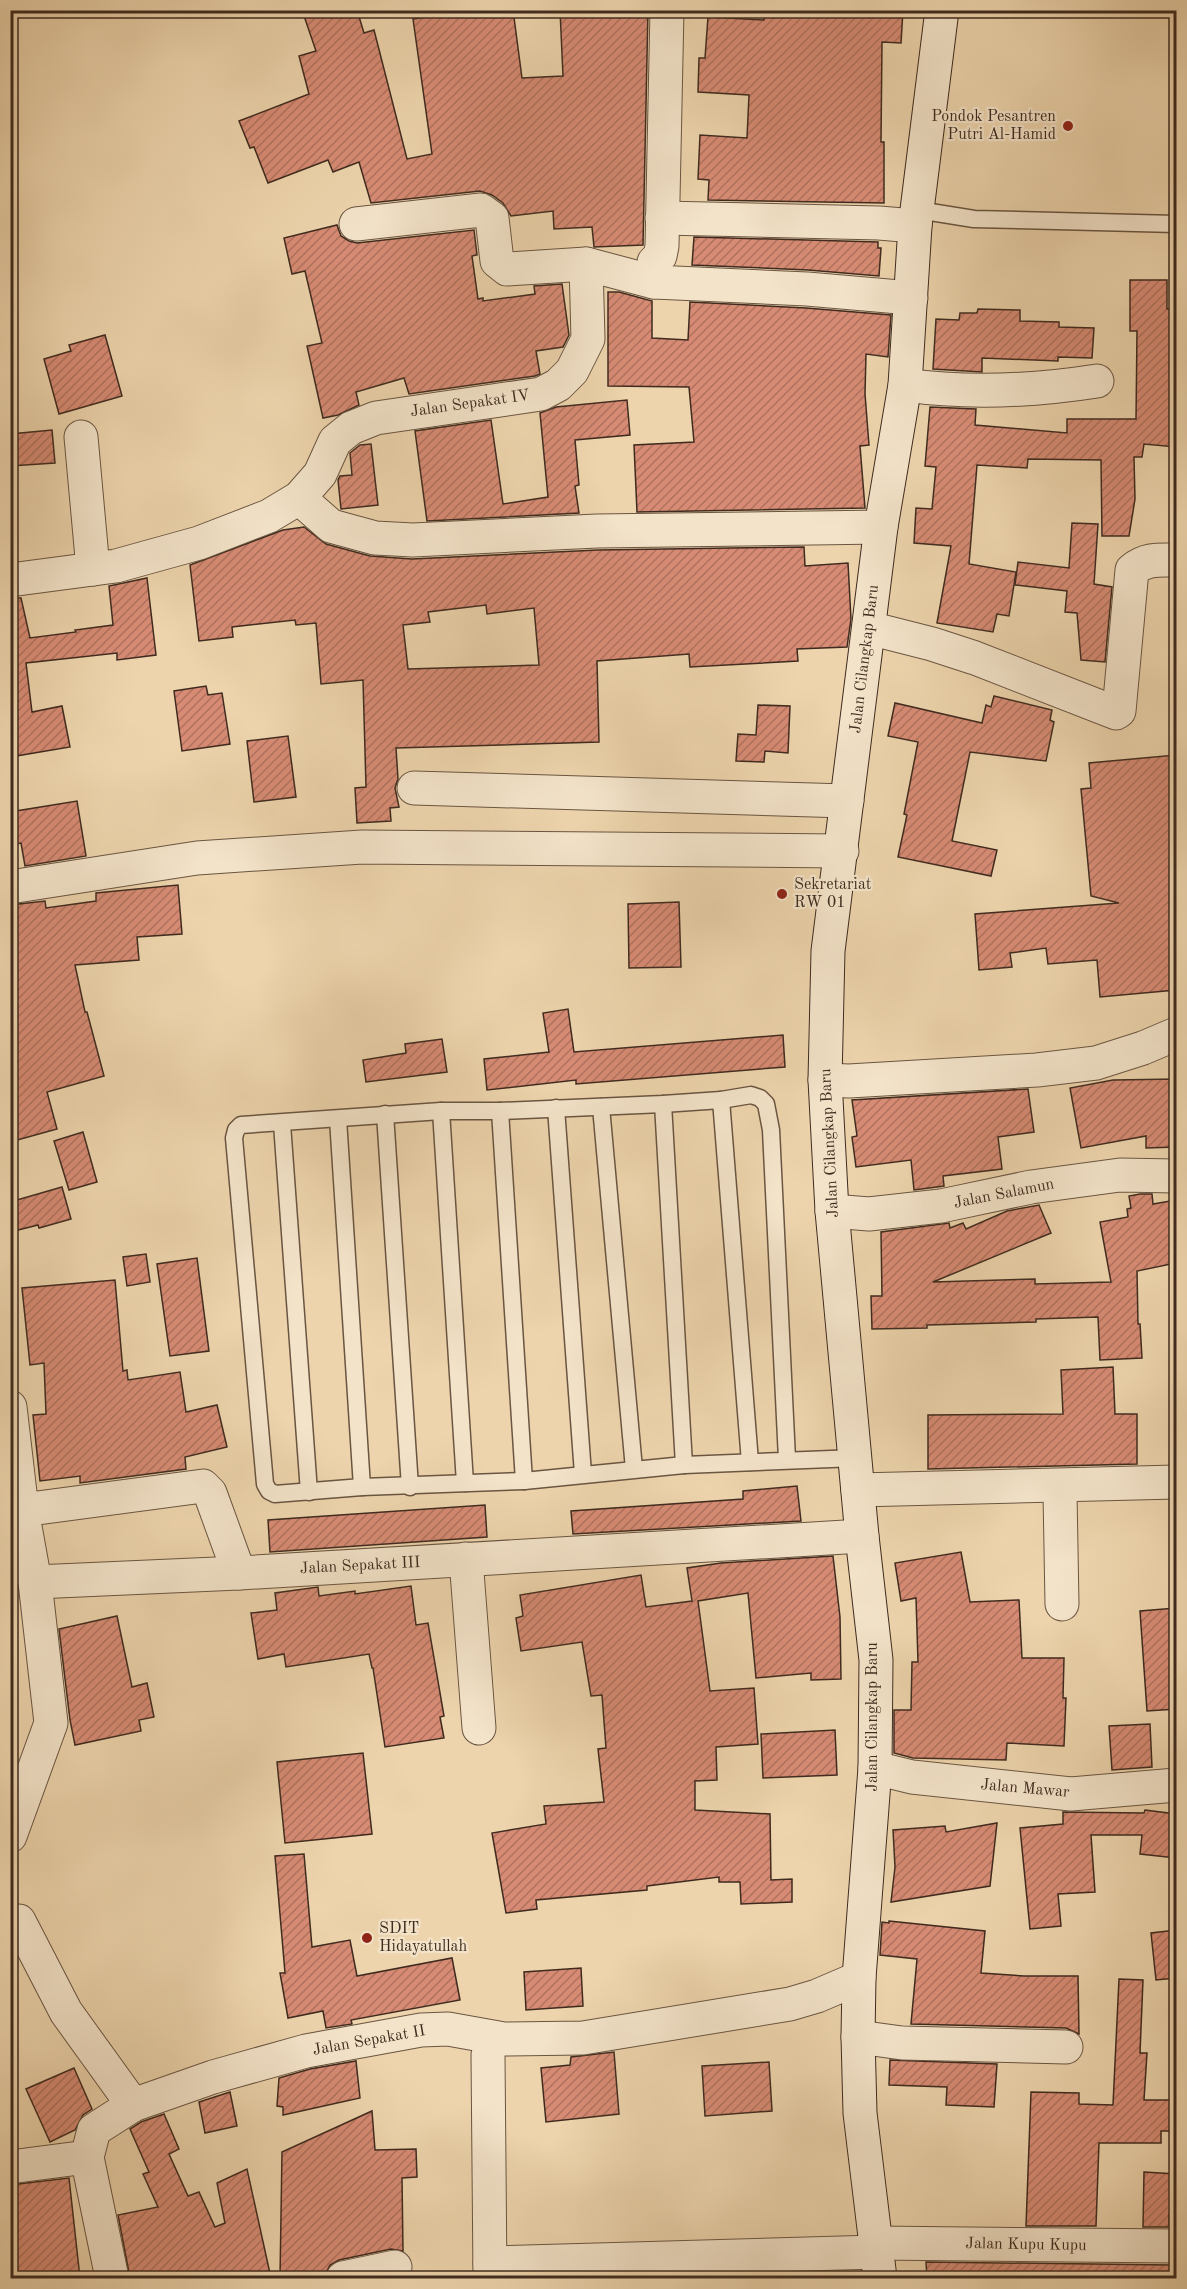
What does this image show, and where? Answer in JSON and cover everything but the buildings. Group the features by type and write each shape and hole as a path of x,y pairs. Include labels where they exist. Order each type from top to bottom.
{"street":[{"path":"654,282 654,262 660,256 662,246 667,10"},
{"name":"Jalan Cilangkap Baru","path":"877,2258 860,2113 858,2037 859,1978 876,1768 876,1660 862,1536 832,1211 825,1080 828,951 881,527 905,385 916,218 942,10"},
{"path":"356,224 481,210 492,218 497,261 500,266 507,269 586,264 654,282 807,289 911,298"},
{"path":"662,218 879,223 916,218"},
{"name":"Jalan Sepakat IV","path":"10,580 116,566 199,543 269,516 299,498 320,474 335,441 351,428 376,418 541,394 558,385 572,372 588,339 586,264"},
{"path":"905,385 943,390 1011,391 1097,381"},
{"path":"81,437 93,569"},
{"path":"299,498 331,526 375,538 413,540 597,531 881,527"},
{"path":"869,628 975,658 1116,713 1119,711 1132,570 1140,563 1151,560 1176,561"},
{"path":"414,789 848,801"},
{"path":"10,887 197,858 362,848 842,851"},
{"path":"825,1080 849,1081 1025,1070 1096,1063 1143,1048 1176,1034"},
{"name":"Jalan Salamun","path":"832,1211 869,1214 941,1206 1031,1187 1120,1174 1176,1176"},
{"path":"10,1407 16,1512 34,1582 51,1723 10,1836"},
{"path":"857,1483 1176,1482"},
{"path":"857,1483 1060,1493 1176,1491"},
{"path":"16,1512 203,1486 210,1493 238,1573"},
{"path":"1060,1493 1062,1604"},
{"name":"Jalan Sepakat III","path":"34,1582 238,1573 862,1536"},
{"path":"466,1559 479,1728"},
{"name":"Jalan Mawar","path":"876,1768 912,1777 1071,1794 1176,1785"},
{"path":"19,1921 66,2012 133,2105"},
{"name":"Jalan Sepakat II","path":"87,2157 94,2130 133,2105 213,2077 306,2051 421,2030 448,2029 504,2039 583,2038 790,2004 817,1996 859,1978"},
{"path":"858,2037 902,2043 1066,2047"},
{"path":"488,2055 490,2271"},
{"path":"10,2167 87,2157 112,2278"},
{"name":"Jalan Kupu Kupu","path":"490,2271 1176,2246"},
{"path":"343,2278 395,2267"}],"lane":[{"path":"916,218 1176,224"},
{"path":"787,1459 771,1130 766,1104 760,1098 751,1095 721,1100 663,1104 385,1114 282,1124 241,1125 236,1130 234,1138 265,1484 269,1491 275,1494 362,1487 410,1487 524,1480 684,1465 787,1459 857,1483"},
{"path":"721,1100 750,1462"},
{"path":"663,1104 684,1465"},
{"path":"601,1107 634,1469"},
{"path":"556,1108 583,1474"},
{"path":"441,1111 465,1483"},
{"path":"500,1111 524,1480"},
{"path":"385,1114 410,1487"},
{"path":"338,1119 362,1487"},
{"path":"282,1124 309,1492"}],"place":[{"name":"Pondok Pesantren Putri Al-Hamid","path":"1068,126"},
{"name":"Sekretariat RW 01","path":"782,894"},
{"name":"SDIT Hidayatullah","path":"367,1938"}]}
